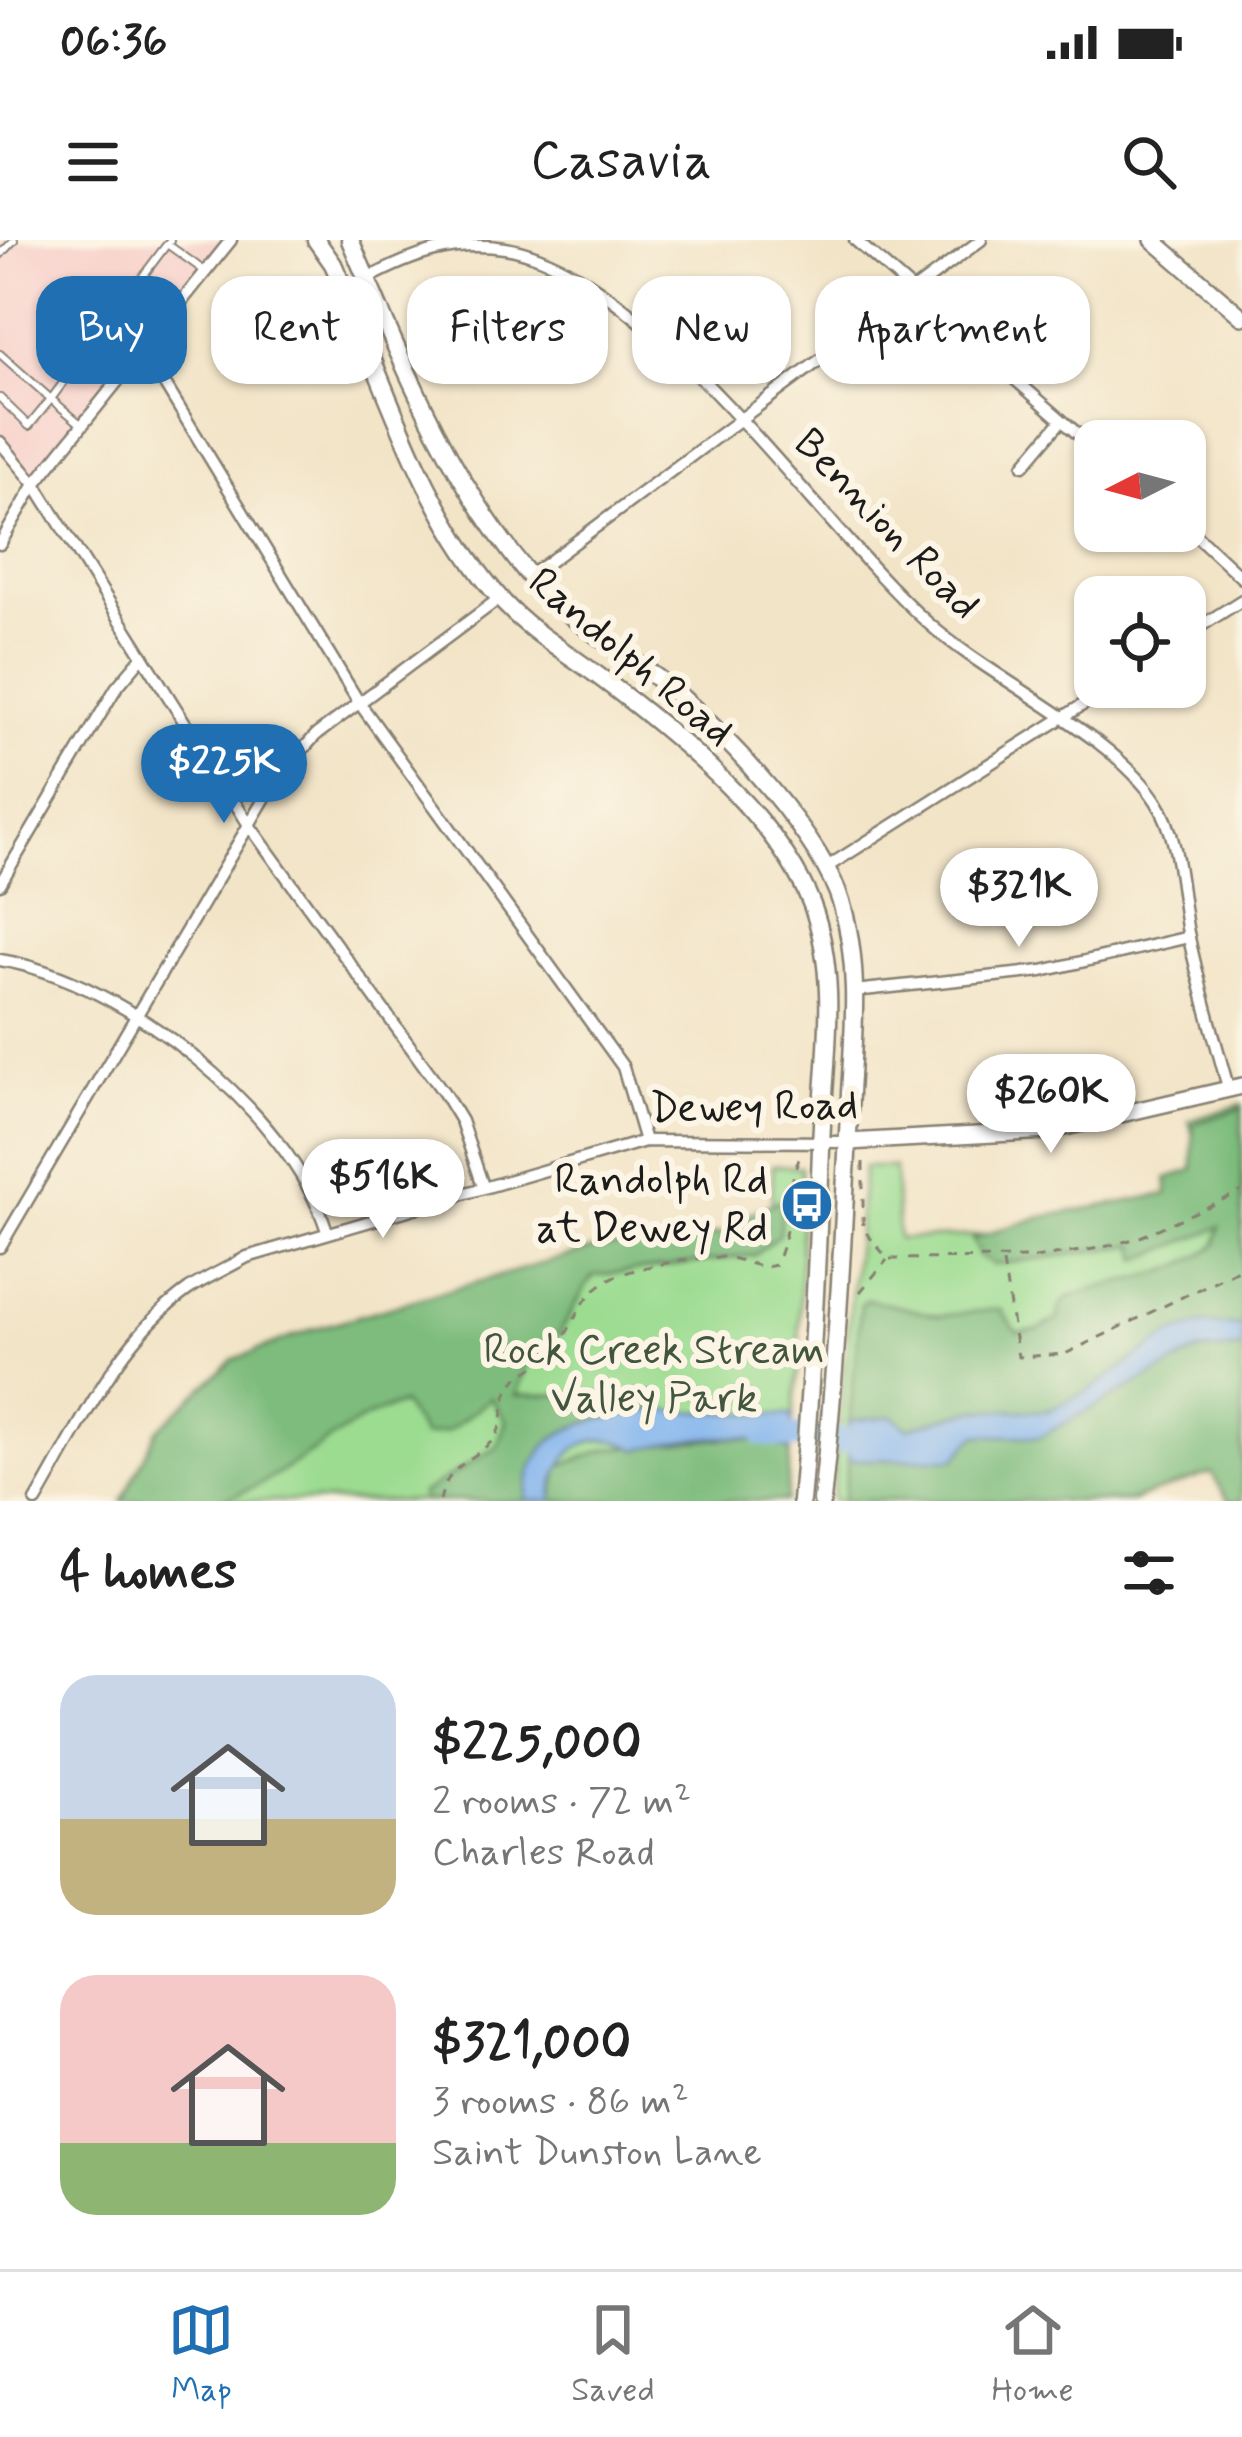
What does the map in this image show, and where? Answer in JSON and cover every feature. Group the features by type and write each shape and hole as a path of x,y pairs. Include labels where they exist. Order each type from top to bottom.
{"main road":[{"name":"Randolph Road","path":"316,240 333,264 406,440 448,524 500,598 527,627 666,726 757,823 811,902 829,995 801,1501"},
{"name":"Randolph Road","path":"350,240 367,276"},
{"name":"Randolph Road","path":"383,317 418,406 456,477 530,576 565,611 671,689 728,745 827,867 850,940 854,991 822,1501"}],"street":[{"path":"187,296 231,240"},
{"path":"855,240 897,276"},
{"path":"934,276 981,240"},
{"path":"1153,240 1242,317"},
{"name":"Bennion Road","path":"374,276 436,248 486,246 544,259 596,286 743,422 897,596 952,645 1122,763 1160,806 1175,857 1189,937 1235,1089"},
{"path":"530,576 815,367"},
{"path":"0,544 35,484 116,384"},
{"path":"165,384 358,701 623,1067 645,1141"},
{"path":"1019,384 1074,432"},
{"path":"1024,465 1061,421"},
{"path":"1,445 35,484 249,825 444,1093 461,1121 483,1186"},
{"path":"1206,545 1242,578"},
{"path":"0,1247 276,779 358,701 500,598"},
{"path":"1206,623 1242,600"},
{"path":"0,884 104,706 143,656"},
{"path":"827,867 1081,708"},
{"path":"854,991 1042,971 1189,937"},
{"path":"0,960 46,968 198,1056 233,1089 318,1202 327,1232"},
{"name":"Dewey Road","path":"36,1501 113,1369 187,1291 247,1257 645,1141 848,1142 1048,1131 1235,1089"}],"lane":[{"path":"0,255 14,240"},
{"path":"0,398 29,426 168,242 206,272"},
{"path":"0,355 82,425"}],"path":[{"path":"440,1501 444,1482 456,1465 492,1441 510,1385 549,1356 579,1302 597,1285 623,1273 696,1259 727,1257 766,1269 775,1265 793,1210 793,1173 799,1159"},
{"path":"866,1162 863,1229 888,1259"},
{"path":"860,1292 888,1259 1003,1259 1127,1241 1242,1191"},
{"path":"1003,1259 1018,1357 1065,1354 1242,1268"}],"shaded area":[{"path":"0,240 231,240 187,295 187,276 36,276 36,384 115,384 35,484 0,442"}],"green space":[{"name":"Rock Creek Stream Valley Park","path":"1242,1104 1242,1501 1213,1461 1133,1501 832,1501 864,1167 895,1167 898,1239 1004,1234 1208,1193 1189,1121"},
{"path":"1242,1108 1242,1326 1209,1327 1158,1344 1095,1387 1044,1411 970,1411 908,1428 892,1416 849,1421 861,1304 868,1299 939,1316 1000,1309 1017,1332 1037,1330 1058,1319 1068,1298 1162,1272 1216,1245 1220,1227 1139,1260 1136,1245 994,1265 979,1255 972,1239 1037,1218 1167,1194 1167,1178 1193,1170 1193,1124"},
{"name":"Rock Creek Stream Valley Park","path":"773,1165 801,1167 802,1190 799,1362 793,1415 777,1417 769,1501 143,1501 591,1258 770,1242"},
{"path":"783,1199 779,1235 755,1255 593,1276 558,1336 528,1360 516,1395 655,1394 652,1410 586,1423 551,1441 538,1455 526,1501 423,1501 421,1494 497,1447 506,1421 491,1398 447,1432 424,1436 402,1404 377,1413 265,1482 215,1501 122,1501 158,1429 233,1360 310,1330 593,1249 742,1231 749,1214"},
{"path":"1242,1348 1242,1501 1229,1501 1211,1473 1129,1501 843,1501 848,1460 954,1459 976,1435 1039,1437 1197,1352"},
{"path":"731,1438 772,1442 790,1451 786,1501 552,1501 559,1466 607,1449"}],"water":[{"path":"1203,1324 1242,1326 1242,1348 1196,1352 1039,1437 976,1435 955,1459 848,1460 849,1421 892,1416 908,1428 976,1410 1047,1411 1090,1390 1171,1334"},
{"path":"652,1410 793,1415 790,1451 735,1437 638,1450 606,1440 592,1441 568,1455 554,1483 552,1501 526,1501 538,1455 551,1441 586,1423"}],"waterway":[{"path":"763,1434 878,1443"}],"place":[{"name":"Randolph Rd at Dewey Rd","path":"807,1205"}]}
